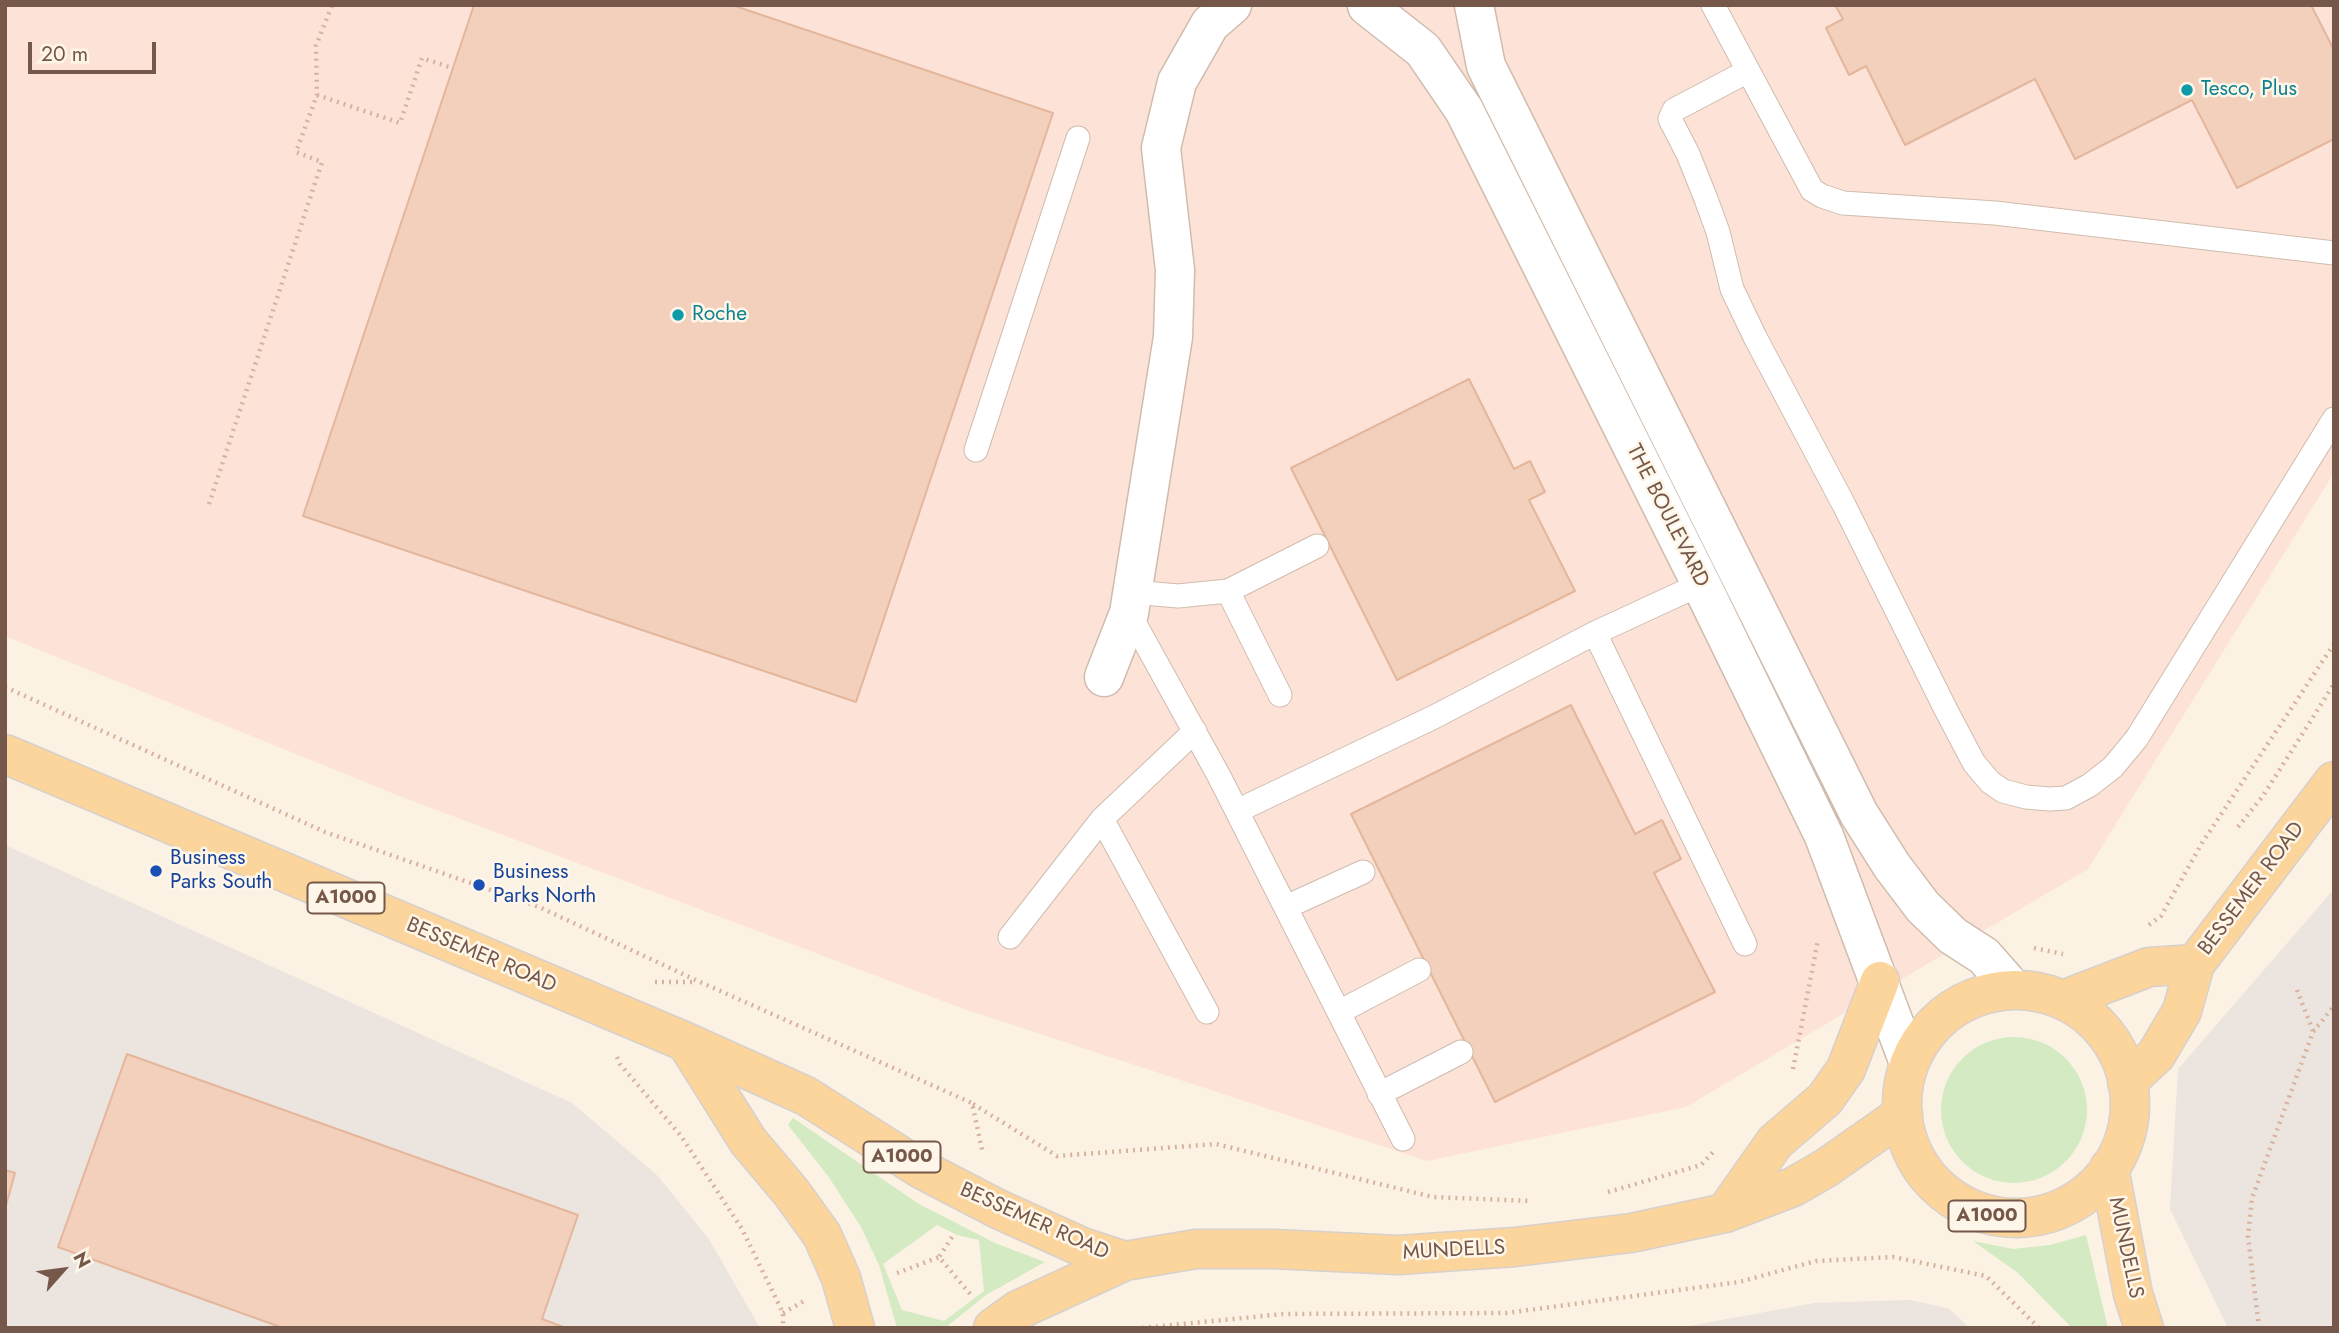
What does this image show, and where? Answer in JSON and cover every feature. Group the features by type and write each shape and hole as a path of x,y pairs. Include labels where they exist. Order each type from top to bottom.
{"main road":[{"name":"BESSEMER ROAD","path":"5,754 686,1042 806,1096 921,1169 998,1209 1082,1247 1125,1261"},
{"name":"BESSEMER ROAD","path":"2127,1082 2156,1055 2182,1011 2195,964 2334,780"},
{"name":"BESSEMER ROAD","path":"2063,1000 2149,967 2195,964"},
{"path":"1725,1213 1775,1142 1825,1099 1846,1069 1880,981"},
{"name":"A1000","path":"2013,989 2034,989 2063,1000 2099,1026 2117,1052 2127,1082 2132,1113 2125,1140 2109,1168 2077,1203 2045,1215 1988,1216 1959,1204 1934,1184 1912,1147 1903,1114 1903,1084 1909,1063 1929,1030 1951,1009 1978,995 2013,989"},
{"path":"686,1042 748,1141 791,1192 822,1235 841,1278 855,1328"},
{"name":"MUNDELLS","path":"983,1313 1018,1310 1125,1261 1196,1249 1398,1255 1515,1248 1632,1233 1725,1213 1804,1181 1903,1114"},
{"name":"MUNDELLS","path":"2109,1168 2133,1294 2144,1328"}],"street":[{"path":"1104,677 1131,603 1173,337 1175,270 1161,148 1177,82 1210,24 1232,5"},
{"name":"THE BOULEVARD","path":"1367,5 1423,50 1464,110 1824,836 1909,1063"},
{"name":"THE BOULEVARD","path":"1474,5 1486,66 1859,814 1892,866 1923,907 1953,936 1984,956 2013,989"}],"lane":[{"path":"1713,5 1812,190 1822,196 1843,203 1995,213 2334,253"},
{"path":"1748,71 1674,110 1670,120 1688,154 1706,199 1718,232 1732,289 1755,337 1844,505 1974,763 1990,782 2003,791 2026,797 2066,798 2090,785 2113,767 2137,738 2334,419"},
{"path":"975,450 1078,138"},
{"path":"1317,546 1228,591 1131,603 1403,1139"},
{"path":"1237,811 1434,717 1595,633 1701,584"},
{"path":"1228,591 1280,695"},
{"path":"1595,633 1745,944"},
{"path":"1010,937 1102,819 1195,731"},
{"path":"1102,819 1206,1012"},
{"path":"1286,907 1363,872"},
{"path":"1339,1012 1419,970"},
{"path":"1380,1094 1461,1052"}],"path":[{"path":"209,504 322,162 296,152 317,96 316,46 332,5"},
{"path":"317,96 400,123 422,58 452,68"},
{"path":"2238,827 2263,796 2334,684"},
{"path":"5,687 325,832 540,908 972,1103 1057,1156 1216,1143 1433,1197 1544,1201"},
{"path":"1792,1073 1819,933"},
{"path":"2297,989 2314,1032"},
{"path":"2259,1328 2248,1236 2252,1198 2314,1032 2334,1006"},
{"path":"620,1064 681,1136 742,1229 783,1313 783,1328"},
{"path":"972,1103 985,1162"},
{"path":"1598,1195 1701,1165 1719,1146"},
{"path":"897,1273 939,1256 952,1237"},
{"path":"939,1256 983,1313"},
{"path":"1142,1328 1283,1314 1506,1313 1739,1282 1816,1261 1893,1257 1986,1276 2039,1328"},
{"path":"783,1313 815,1294"}],"shaded area":[{"path":"5,5 2334,5 2334,473 2088,869 1686,1107 1427,1161 964,1009 397,795 5,636"},
{"path":"5,845 572,1103 657,1175 709,1239 760,1328 5,1328"},
{"path":"2334,889 2334,1328 2228,1328 2170,1209 2178,1069"},
{"path":"1909,1300 1948,1308 1970,1328 1678,1328 1814,1303"}],"green space":[{"path":"2014,1037 2042,1043 2065,1059 2081,1082 2087,1110 2081,1138 2065,1161 2042,1177 2014,1183 1986,1177 1963,1161 1947,1138 1941,1110 1947,1082 1963,1059 1986,1043"},
{"path":"793,1118 919,1204 995,1243 1045,1262 986,1295 945,1328 897,1328 879,1265 861,1227 828,1176 788,1125","holes":["937,1225 957,1235 979,1240 984,1291 944,1321 902,1310 883,1264"]},
{"path":"2086,1235 2108,1328 2072,1328 2018,1273 1973,1241 2013,1249 2050,1245"}],"building":[{"name":"Roche","path":"474,5 732,5 1053,113 856,702 303,516"},
{"name":"Tesco, Plus","path":"1835,5 2311,5 2334,50 2334,139 2237,188 2192,100 2075,159 2035,79 1905,145 1866,66 1849,75 1826,28 1843,19"},
{"path":"1469,379 1514,469 1530,461 1545,492 1529,500 1575,591 1397,680 1291,468"},
{"path":"1571,705 1635,834 1662,820 1681,859 1654,873 1715,992 1495,1102 1351,814"},
{"path":"127,1054 578,1215 542,1319 566,1328 283,1328 58,1247"},
{"path":"5,1170 15,1173 5,1209"}],"place":[{"name":"Tesco, Plus","path":"2187,90"},
{"name":"Roche","path":"678,315"},
{"name":"Business Parks South","path":"156,871"},
{"name":"Business Parks North","path":"479,885"}]}
